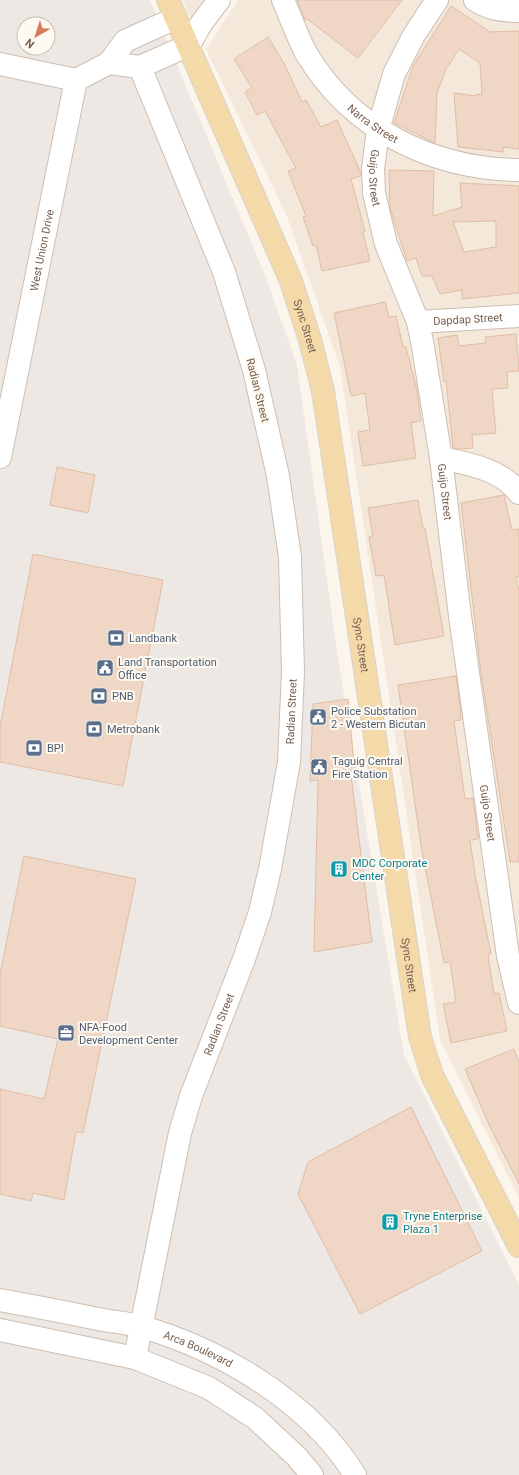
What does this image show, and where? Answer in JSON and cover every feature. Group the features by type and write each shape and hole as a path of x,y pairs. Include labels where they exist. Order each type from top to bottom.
{"main road":[{"name":"Sync Street","path":"172,9 291,281 310,340 323,391 420,1037 436,1081 519,1246"}],"street":[{"path":"109,63 140,67 189,45 201,24 219,0"},
{"name":"Narra Street","path":"283,0 306,53 330,86 354,111 378,130 406,145 459,164 499,170 519,170"},
{"name":"Guijo Street","path":"437,0 414,35 394,74 378,130 373,169 374,193 386,244 418,322 441,458 460,616 508,956 519,1003"},
{"path":"475,0 485,7 503,11 519,11"},
{"path":"0,64 76,80 109,63 125,41 172,9"},
{"name":"Radian Street","path":"135,1358 180,1133 191,1096 244,959 260,912 267,883 289,762 293,672 290,557 278,476 254,370 224,272 140,67"},
{"name":"West Union Drive","path":"0,457 76,80"},
{"name":"Dapdap Street","path":"418,322 519,316"},
{"path":"441,458 476,466 502,476 519,493"},
{"name":"Arca Boulevard","path":"0,1300 142,1327 214,1354 270,1388 298,1409 323,1434 346,1461 355,1475"},
{"path":"0,1330 135,1358 209,1388 255,1418 296,1456 312,1475"}],"shaded area":[{"path":"0,0 150,0 266,278 297,365 338,659 404,1055 519,1285 519,1475 0,1475"},
{"path":"183,0 205,0 191,20"},
{"path":"238,0 519,0 519,1198 440,1039 340,366 286,214 206,49"}],"building":[{"path":"297,0 402,0 358,58 307,19 305,20"},
{"path":"451,6 490,32 519,31 519,149 503,147 503,152 458,147 454,93 476,96 476,94 482,95 480,63 459,49 446,69 437,93 435,143 394,123 413,66"},
{"path":"268,37 284,63 302,102 306,100 321,127 337,120 361,173 361,176 351,179 365,231 363,232 370,261 322,271 316,245 313,246 303,217 306,216 288,171 296,168 265,111 257,115 245,92 252,88 234,59"},
{"path":"389,170 434,171 433,216 462,207 460,183 519,186 519,293 462,299 462,290 440,294 432,276 422,276 416,258 407,261 390,208","holes":["496,221 496,247 464,252 453,222"]},
{"path":"385,302 389,317 396,316 403,347 406,347 417,390 421,421 411,423 416,458 363,466 358,432 370,430 365,393 351,396 334,313"},
{"path":"516,334 519,371 507,372 508,388 492,389 496,433 472,435 473,448 453,448 446,381 444,382 438,338 457,335 459,346 486,343 485,337"},
{"path":"57,467 95,475 88,513 50,505"},
{"path":"504,495 512,530 519,529 519,576 516,577 519,591 519,862 510,862 481,673 461,503"},
{"path":"418,500 423,528 425,528 444,636 395,645 384,575 376,576 369,537 373,536 368,508"},
{"path":"33,554 163,580 123,786 0,762 0,727"},
{"path":"456,676 461,720 454,721 465,799 473,798 478,839 470,840 475,874 491,954 488,955 494,994 499,993 507,1031 451,1043 443,1004 456,1002 450,962 444,963 421,846 398,685"},
{"name":"MDC Corporate Center","path":"348,699 355,774 351,775 372,942 314,952 318,780 310,781 313,704"},
{"name":"NFA-Food Development Center","path":"24,856 136,879 83,1133 76,1132 64,1200 33,1193 31,1201 0,1194 0,1089 44,1099 58,1039 0,1026 0,974"},
{"path":"514,1049 519,1062 519,1184 490,1127 465,1069"},
{"name":"Tryne Enterprise Plaza 1","path":"411,1107 482,1251 360,1314 298,1194 308,1162"}],"place":[{"name":"Landbank","path":"116,638"},
{"name":"Land Transportation Office","path":"105,668"},
{"name":"PNB","path":"99,696"},
{"name":"Police Substation 2 - Western Bicutan","path":"318,717"},
{"name":"Metrobank","path":"94,729"},
{"name":"BPI","path":"34,748"},
{"name":"Taguig Central Fire Station","path":"319,767"},
{"name":"MDC Corporate Center","path":"339,869"},
{"name":"NFA-Food Development Center","path":"66,1033"},
{"name":"Tryne Enterprise Plaza 1","path":"390,1222"}]}
